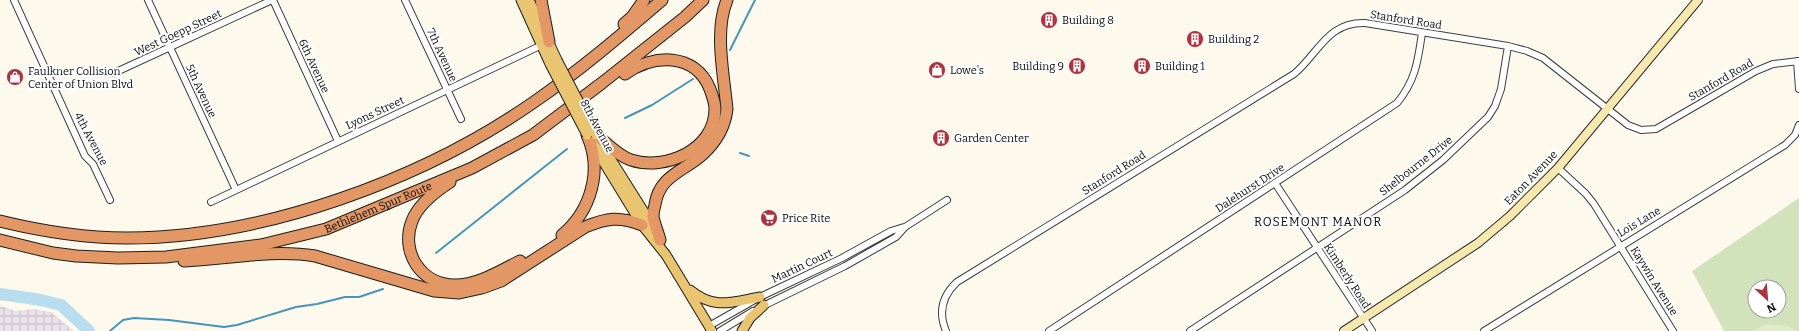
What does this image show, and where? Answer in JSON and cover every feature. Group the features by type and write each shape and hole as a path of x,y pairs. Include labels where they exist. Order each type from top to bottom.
{"highway":[{"path":"541,0 545,44"},
{"path":"532,103 632,17 644,0"},
{"name":"Bethlehem Spur Route","path":"0,221 29,228 69,234 126,238 189,234 265,222 348,197 420,166 470,142 532,103 597,56 662,0"},
{"name":"Bethlehem Spur Route","path":"0,240 52,254 98,258 166,257 233,249 304,235 354,218 472,168 533,135 679,22 702,0"},
{"path":"118,258 184,261 263,255 302,254 315,256 434,291 459,293 482,288 501,280 585,227 596,222 618,218 652,230 656,195 661,186 680,169 702,155 710,147 723,128 726,119 727,109 721,41 722,17 727,0"},
{"path":"559,116 599,92 636,66 655,60 671,60 689,64 697,70 708,84 715,109 713,124 698,146 678,158 654,164 630,160 592,135"},
{"path":"472,168 444,186 427,200 412,220 409,231 408,243 416,265 423,274 432,280 443,284 466,284 499,272 531,255 572,226 584,208 594,178 592,135"},
{"path":"0,246 52,254"}],"main road":[{"name":"8th Avenue","path":"521,0 592,135 652,230 710,329"},
{"name":"8th Avenue","path":"529,0 545,44"},
{"path":"686,287 710,303 762,301"},
{"path":"742,331 762,301"}],"street":[{"name":"4th Avenue","path":"14,0 85,156 93,164 110,200"},
{"name":"5th Avenue","path":"148,0 236,190"},
{"name":"West Goepp Street","path":"114,73 272,0"},
{"name":"6th Avenue","path":"272,0 338,141"},
{"name":"7th Avenue","path":"405,0 461,119"},
{"name":"Eaton Avenue","path":"1344,331 1478,243 1510,216 1558,168 1698,0"},
{"name":"Stanford Road","path":"946,331 943,324 941,310 947,294 957,282 1294,74 1307,62 1322,42 1334,31 1350,24 1365,23 1508,46 1533,53 1543,58 1607,110 1628,125 1636,129 1647,130 1656,129 1756,71 1773,64 1798,61"},
{"name":"Dalehurst Drive","path":"1049,331 1397,102 1411,84 1415,73 1422,33"},
{"name":"Lyons Street","path":"211,202 545,44"},
{"name":"Shelbourne Drive","path":"1190,331 1405,190 1443,160 1488,117 1495,106 1501,89 1508,46"},
{"path":"1798,61 1799,89"},
{"name":"Lois Lane","path":"1484,331 1785,145 1794,135 1799,125"},
{"name":"Kaywin Avenue","path":"1558,168 1590,199 1673,331"},
{"name":"Kimberly Road","path":"1275,183 1364,319"},
{"name":"Martin Court","path":"710,329 891,231 905,227 947,200"},
{"name":"Martin Court","path":"720,331 762,301"},
{"path":"1364,319 1372,331"}],"shaded area":[{"path":"0,306 16,311 33,309 51,312 74,331 0,331"}],"green space":[{"path":"1799,198 1799,331 1724,331 1692,271"},
{"path":"1767,324 1789,327 1797,331 1753,331"}],"waterway":[{"path":"730,50 755,0"},
{"path":"625,118 652,105 693,79"},
{"path":"436,253 567,149"},
{"path":"740,153 749,156"},
{"path":"110,331 123,320 134,318 169,320 224,327 237,325 296,307 317,304 345,297 359,297 383,289"},
{"path":"0,294 41,300 61,305 89,331"}],"place":[{"name":"Building 8","path":"1049,20"},
{"name":"Building 2","path":"1195,39"},
{"name":"Building 9","path":"1077,66"},
{"name":"Building 1","path":"1142,66"},
{"name":"Lowe's","path":"937,70"},
{"name":"Faulkner Collision Center of Union Blvd","path":"15,77"},
{"name":"Garden Center","path":"941,138"},
{"name":"Price Rite","path":"769,218"}],"district":[{"name":"ROSEMONT MANOR","path":"1318,222"}]}
